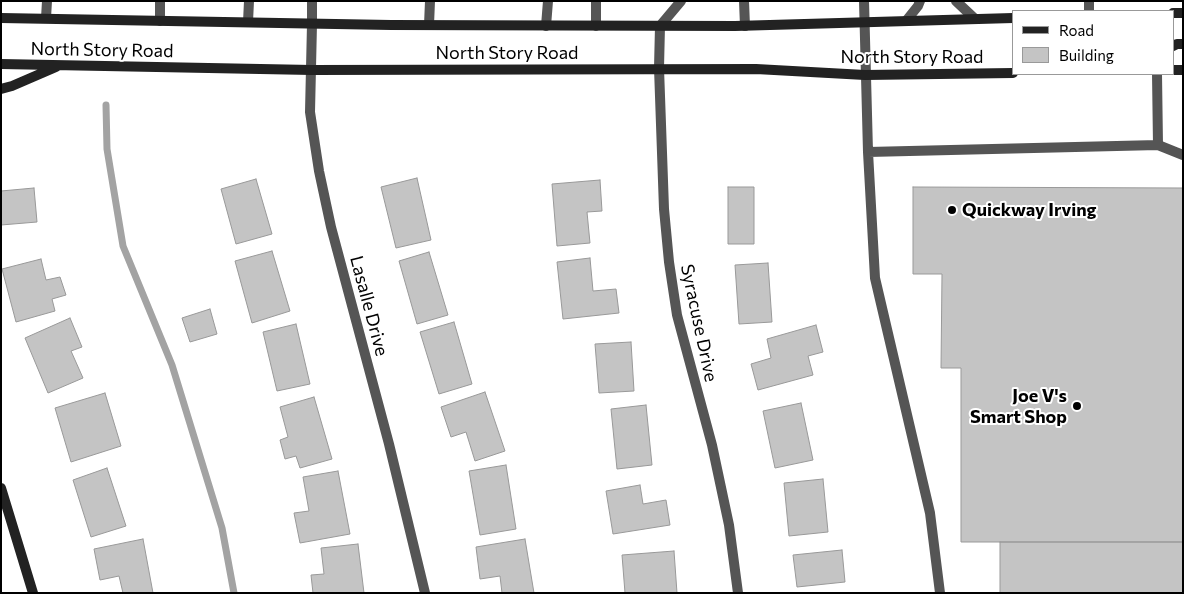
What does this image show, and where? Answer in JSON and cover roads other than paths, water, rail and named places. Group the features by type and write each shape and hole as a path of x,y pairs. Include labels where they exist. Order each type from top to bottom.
{"main road":[{"name":"North Story Road","path":"1,18 546,26 745,26 1012,18"},
{"name":"North Story Road","path":"1,64 312,70 756,69 865,75 1012,73"},
{"path":"1,89 59,66"},
{"path":"1,488 33,593"}],"street":[{"path":"46,18 47,1"},
{"path":"160,1 160,21"},
{"path":"248,1 248,22"},
{"name":"Lasalle Drive","path":"312,1 310,112 319,171 331,227 389,444 425,593"},
{"path":"429,25 430,1"},
{"path":"546,26 548,1"},
{"path":"596,1 596,26"},
{"path":"660,26 681,1"},
{"path":"744,1 745,26"},
{"path":"864,1 868,152 876,278 930,513 940,593"},
{"path":"906,22 920,1"},
{"path":"956,1 975,20"},
{"name":"Syracuse Drive","path":"660,26 659,68 664,209 671,280 677,315 712,445 729,525 738,593"},
{"path":"1158,75 1158,145"},
{"path":"868,152 1158,145 1183,155"}],"waterway":[{"path":"106,105 107,149 123,246 172,365 222,528 234,593"}],"place":[{"name":"Quickway Irving","path":"952,210"},
{"name":"Joe V's Smart Shop","path":"1077,406"}]}
